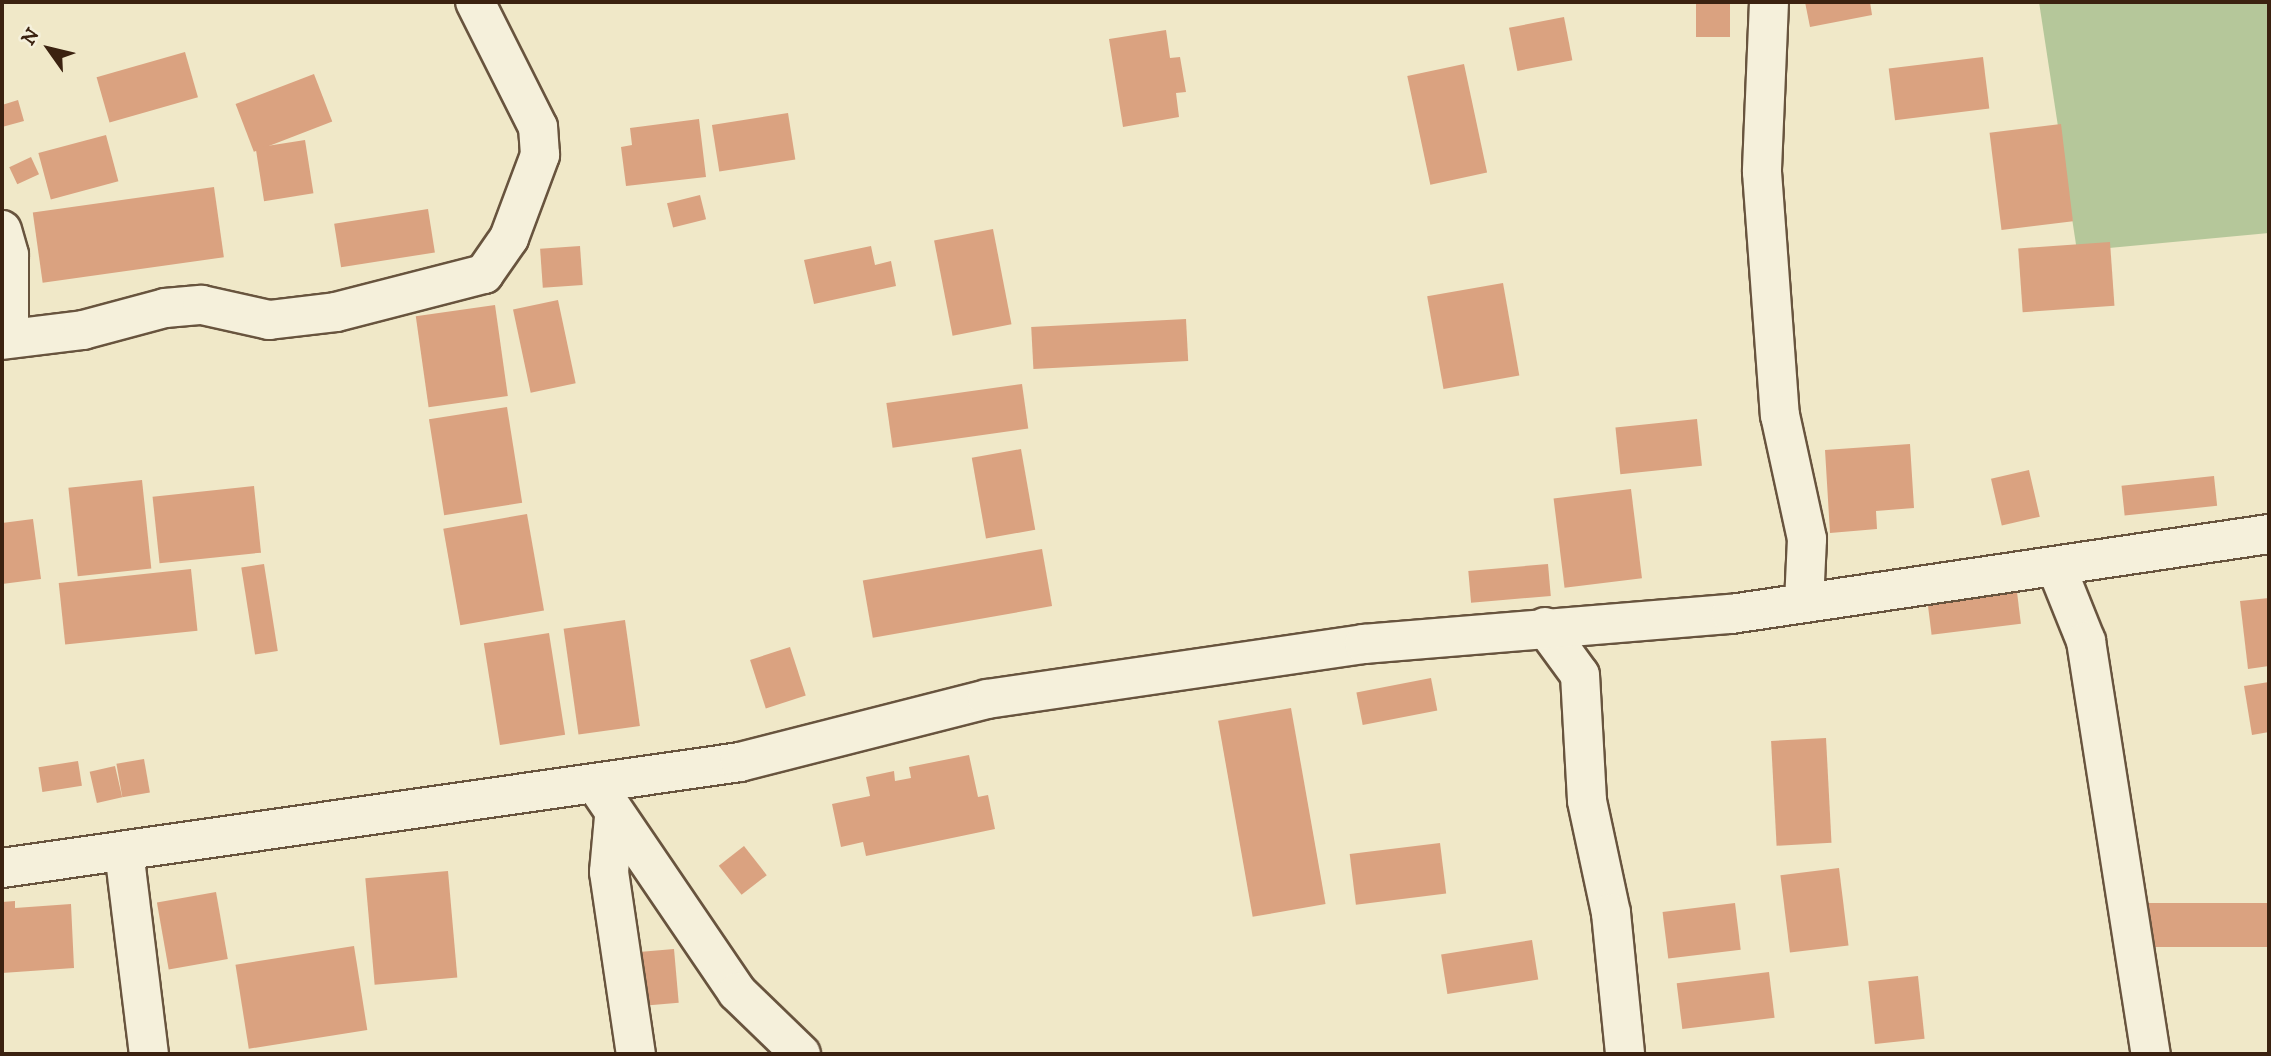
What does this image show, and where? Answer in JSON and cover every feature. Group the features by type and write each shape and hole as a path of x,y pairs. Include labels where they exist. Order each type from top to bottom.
{"street":[{"path":"2,230 9,256 5,339 83,330 165,308 202,305 269,320 337,312 484,274 509,238 540,155 538,127 475,2"},
{"path":"1769,2 1762,172 1780,415 1807,539 1804,603"},
{"path":"2,869 740,762 987,699 1364,644 1804,603 2057,569 2269,534"},
{"path":"2057,569 2086,641 2151,1054"},
{"path":"1580,675 1619,622"},
{"path":"1545,627 1580,675 1587,801 1611,913 1625,1054"},
{"path":"595,783 614,817 737,992 800,1054"},
{"path":"614,817 609,872 636,1054"},
{"path":"124,851 149,1054"}],"green space":[{"path":"2039,2 2269,2 2269,233 2077,251"}],"building":[{"path":"1696,2 1730,2 1730,37 1696,37"},
{"path":"1805,2 1870,2 1872,15 1810,27"},
{"path":"1564,17 1572,60 1517,71 1509,28"},
{"path":"1166,30 1170,58 1180,57 1186,92 1176,93 1179,117 1123,127 1109,39"},
{"path":"185,52 198,97 110,123 97,77"},
{"path":"1983,57 1989,109 1895,120 1889,69"},
{"path":"1464,64 1487,173 1430,185 1407,76"},
{"path":"314,74 332,122 254,152 236,104"},
{"path":"18,100 24,121 2,127 2,105"},
{"path":"788,113 795,159 719,171 712,125"},
{"path":"699,119 706,177 626,186 621,147 632,145 630,128"},
{"path":"2061,124 2073,221 2001,230 1990,133"},
{"path":"106,135 118,181 51,199 38,153"},
{"path":"305,140 313,193 264,201 256,148"},
{"path":"31,157 39,174 17,184 9,167"},
{"path":"214,187 224,257 43,283 33,212"},
{"path":"700,195 706,219 673,227 667,203"},
{"path":"428,209 435,252 341,267 334,224"},
{"path":"993,229 1012,324 953,336 934,240"},
{"path":"2110,242 2114,306 2023,312 2018,248"},
{"path":"580,246 583,285 543,288 540,249"},
{"path":"871,246 875,265 891,261 896,286 814,304 804,260"},
{"path":"1503,283 1519,376 1443,389 1427,296"},
{"path":"558,300 576,383 531,393 513,310"},
{"path":"495,305 508,396 429,407 416,316"},
{"path":"1186,319 1188,361 1033,369 1031,327"},
{"path":"1022,384 1028,429 893,448 886,403"},
{"path":"507,407 522,503 444,515 429,419"},
{"path":"1697,419 1702,466 1620,474 1615,428"},
{"path":"1910,444 1914,508 1876,511 1877,529 1830,533 1825,450"},
{"path":"1021,449 1035,530 986,538 972,458"},
{"path":"2029,470 2040,517 2002,526 1991,479"},
{"path":"2214,476 2217,506 2125,516 2122,486"},
{"path":"142,480 151,569 78,576 68,488"},
{"path":"254,486 261,553 160,563 153,497"},
{"path":"1631,489 1642,578 1565,588 1554,499"},
{"path":"527,514 544,611 460,625 443,529"},
{"path":"33,519 41,579 2,584 2,523"},
{"path":"1042,549 1052,606 873,638 863,581"},
{"path":"264,564 278,651 255,655 241,568"},
{"path":"1548,564 1551,596 1471,603 1468,571"},
{"path":"191,569 197,631 65,645 59,583"},
{"path":"2017,592 2021,624 1932,635 1928,603"},
{"path":"2269,598 2269,666 2248,669 2240,601"},
{"path":"625,620 640,726 578,735 564,629"},
{"path":"549,633 565,735 500,745 484,643"},
{"path":"790,647 806,696 766,708 750,660"},
{"path":"1431,678 1437,710 1363,725 1356,693"},
{"path":"2269,682 2269,732 2252,735 2244,686"},
{"path":"1291,708 1326,904 1253,917 1218,721"},
{"path":"1826,738 1831,843 1777,846 1771,741"},
{"path":"969,755 978,797 988,795 995,829 866,856 863,842 841,847 832,804 870,796 866,777 894,771 895,781 911,778 909,767"},
{"path":"144,759 150,792 122,797 116,764"},
{"path":"78,761 82,786 42,792 38,767"},
{"path":"115,766 122,797 97,803 90,772"},
{"path":"1440,843 1446,894 1356,905 1350,854"},
{"path":"744,846 767,875 742,895 719,866"},
{"path":"1839,868 1849,945 1790,953 1780,875"},
{"path":"448,871 457,978 375,985 365,878"},
{"path":"216,892 228,959 169,969 157,902"},
{"path":"15,901 15,908 71,904 74,968 2,973 2,902"},
{"path":"1735,903 1741,950 1668,959 1663,912"},
{"path":"2137,903 2269,903 2269,947 2137,947"},
{"path":"1532,940 1538,980 1447,994 1441,954"},
{"path":"354,946 367,1030 249,1049 235,965"},
{"path":"674,949 679,1003 641,1006 636,952"},
{"path":"1769,972 1775,1018 1682,1029 1677,983"},
{"path":"1918,976 1925,1039 1875,1044 1868,981"}]}
